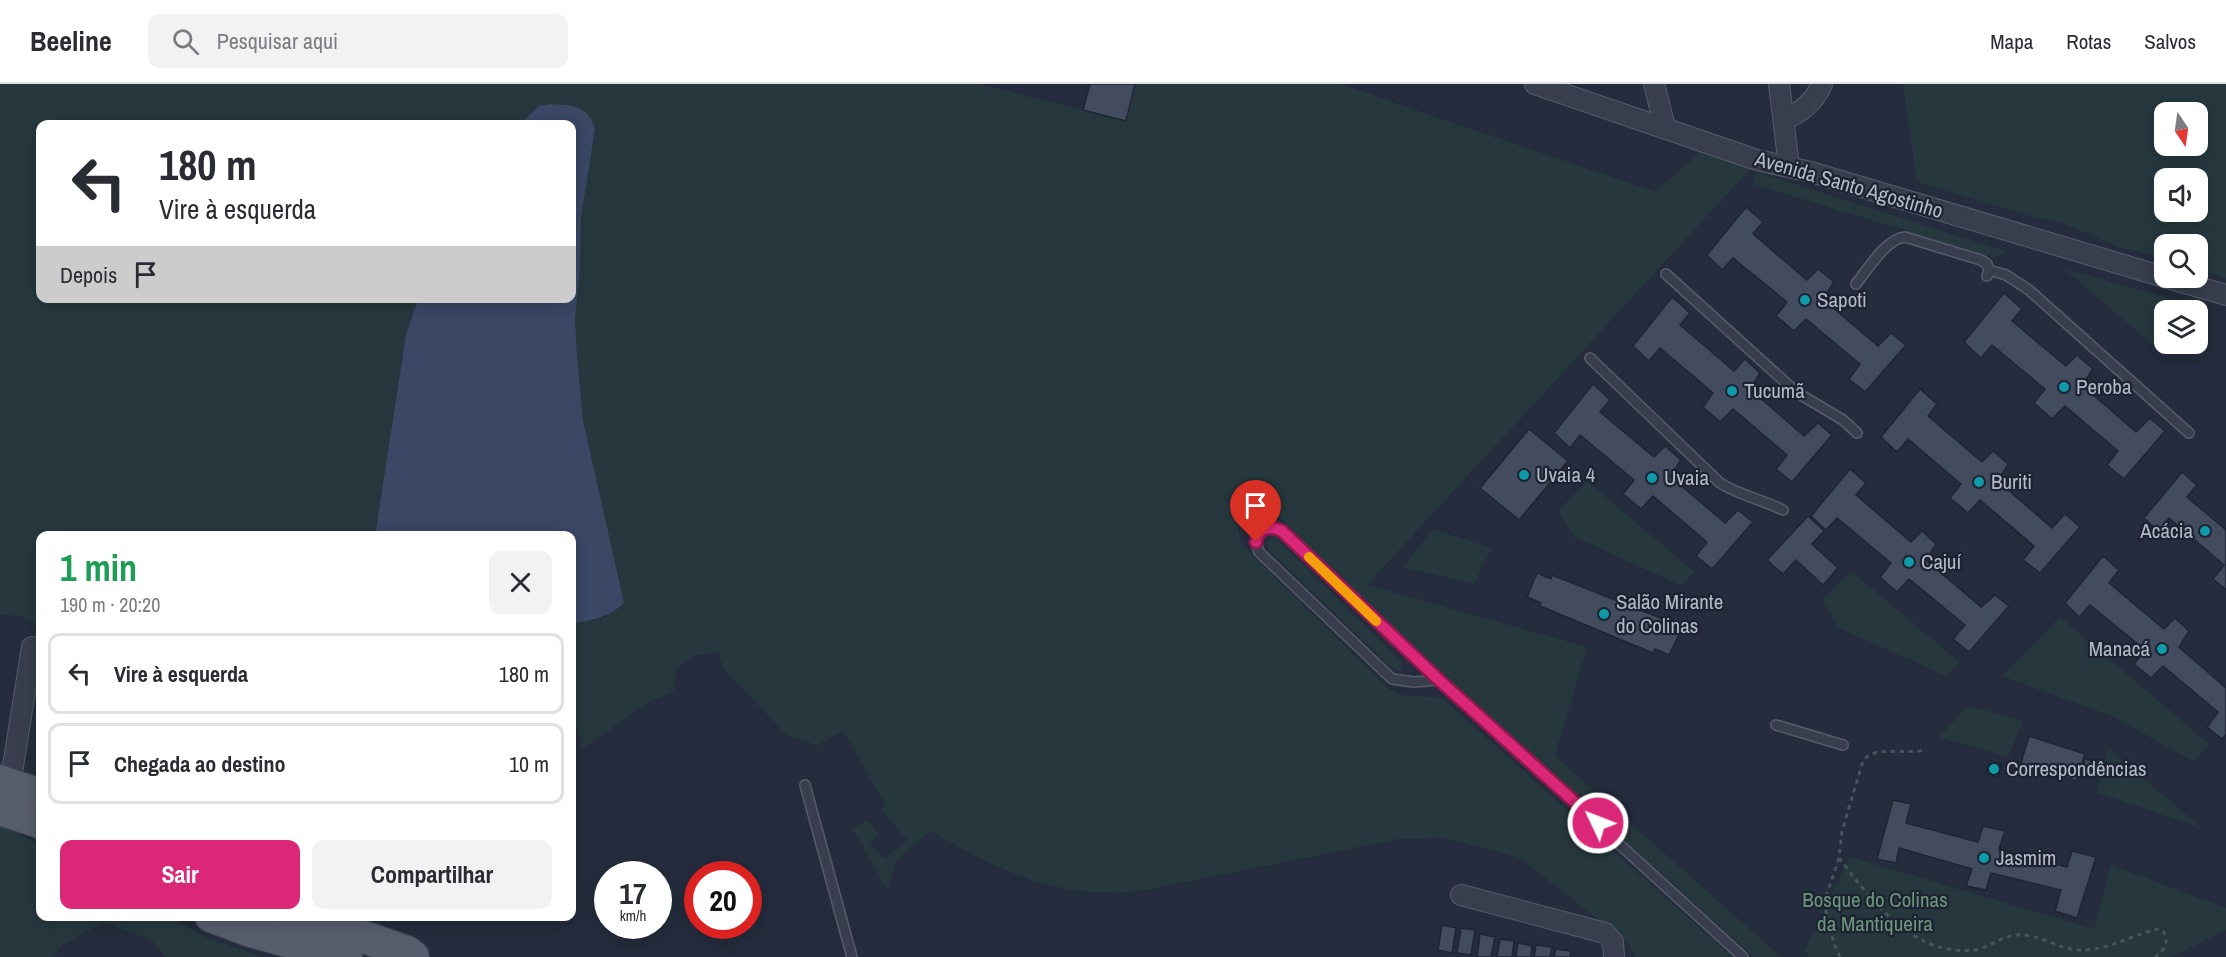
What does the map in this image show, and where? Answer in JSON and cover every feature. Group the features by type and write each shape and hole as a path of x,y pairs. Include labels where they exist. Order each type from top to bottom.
{"main road":[{"path":"3,792 36,795"},
{"path":"3,792 36,819"},
{"path":"224,921 303,951 346,957"},
{"path":"314,921 407,952 414,957"}],"street":[{"name":"Avenida Santo Agostinho","path":"1535,84 1757,160 1790,167 2154,273"},
{"path":"1654,84 1665,127"},
{"path":"1779,84 1790,167"},
{"path":"1784,119 1796,116 1819,91 1822,84"},
{"name":"Avenida Santo Agostinho","path":"2203,288 2226,295"},
{"path":"3,792 32,647"},
{"path":"1461,895 1605,933 1613,942 1614,957"}],"lane":[{"path":"1856,284 1889,245 1900,237 1981,260 1987,264 1988,273 2006,275 2030,290 2189,433"},
{"path":"1666,274 1796,392 1843,420 1857,433"},
{"path":"1590,358 1720,483 1733,491 1763,500 1783,510"},
{"path":"1439,680 1414,682 1392,679 1259,552 1256,542 1259,533 1273,527 1282,531 1439,680 1743,957"},
{"path":"1776,725 1843,745"},
{"path":"804,784 852,957"}],"path":[{"path":"1840,957 1834,944 1826,912 1826,897 1839,858 1842,831 1860,769 1866,755 1881,751 1911,753 1925,750"},
{"path":"1839,858 1886,915 1909,935 1927,946 1944,951 1976,950 2020,934 2076,950 2091,950 2158,929 2167,936 2167,942 2156,957"}],"green space":[{"path":"0,84 979,84 1082,110 1090,84 1083,110 1125,121 1135,84 1340,84 1655,192 1705,148 1755,164 1367,585 1587,647 1555,756 1781,957 1754,957 1352,594 1268,504 1250,508 1241,518 1239,533 1246,549 1389,689 1401,695 1442,698 1732,957 1636,957 1628,943 1520,858 1446,838 1399,839 1145,890 1114,893 1058,887 1032,880 981,859 930,831 895,862 888,891 852,828 868,820 879,834 870,844 885,859 907,840 881,810 886,805 843,731 817,745 788,736 723,669 718,652 692,656 676,670 674,691 645,704 582,750 576,725 576,623 603,618 623,603 583,420 575,319 580,269 581,218 595,129 584,111 575,107 551,104 524,120 36,120 36,303 417,303 406,335 376,531 36,531 36,623 22,616 0,615"},
{"path":"1903,84 2226,84 2226,279 2208,273 2208,234 2154,234 2154,256 2119,247 2065,224 1917,182"},
{"path":"1757,172 2008,252 1995,258 1753,184"},
{"path":"2065,269 2172,299 2154,300 2154,346"},
{"path":"1587,481 1694,572 1682,586 1575,537 1558,511"},
{"path":"1433,529 1491,548 1474,584 1403,567"},
{"path":"1275,537 1402,662 1402,671 1394,670 1268,549 1267,543"},
{"path":"1851,571 1959,662 1946,676 1839,628 1822,601"},
{"path":"2060,617 2209,744 2194,762 2112,716 2002,676"},
{"path":"1968,706 2023,720 2008,757 1939,737"},
{"path":"2108,748 2203,829 2097,792"},
{"path":"0,825 36,843 36,921 177,921 210,939 263,957 166,957 153,941 104,922 60,946 55,957 0,957"},
{"name":"Bosque do Colinas da Mantiqueira","path":"1850,857 2094,929 2111,865 2226,908 2226,930 2171,957 1810,957 1804,951"}],"water":[{"path":"551,104 579,108 589,116 595,129 581,218 580,269 575,319 577,354 583,420 624,603 606,615 576,623 576,531 376,531 406,335 417,303 576,303 576,120 524,120 539,106"}],"building":[{"path":"1090,84 1135,84 1126,121 1083,110"},
{"name":"Sapoti","path":"1746,207 1763,222 1753,234 1807,280 1818,269 1834,282 1823,299 1878,346 1891,333 1906,345 1865,392 1849,379 1860,364 1806,319 1794,331 1776,316 1787,302 1733,258 1722,270 1707,255"},
{"name":"Peroba","path":"2004,293 2022,309 2012,321 2066,366 2077,355 2093,369 2082,385 2136,432 2150,418 2165,431 2124,479 2107,465 2118,451 2065,406 2052,419 2034,403 2045,389 1992,345 1981,358 1964,342"},
{"name":"Tucumã","path":"1672,297 1690,313 1680,325 1734,371 1745,359 1760,373 1750,389 1804,436 1818,423 1832,435 1792,482 1776,469 1787,455 1733,409 1720,422 1703,407 1713,393 1660,348 1649,361 1633,346"},
{"name":"Uvaia","path":"1593,384 1610,400 1600,412 1654,457 1665,446 1681,460 1670,476 1725,523 1738,510 1753,522 1712,569 1696,556 1707,542 1653,496 1641,509 1623,494 1634,480 1580,435 1570,448 1554,433"},
{"name":"Buriti","path":"1920,389 1937,404 1928,416 1982,462 1993,451 2008,464 1998,481 2052,528 2065,514 2080,527 2040,573 2023,560 2034,546 1980,500 1968,513 1950,498 1961,484 1908,439 1897,452 1881,437"},
{"name":"Uvaia 4","path":"1529,429 1568,461 1519,520 1480,488"},
{"name":"Cajuí","path":"1850,469 1866,483 1856,495 1911,542 1922,531 1936,544 1926,560 1981,607 1995,595 2009,606 1969,652 1953,639 1965,625 1909,579 1897,592 1880,577 1891,563 1837,518 1826,530 1811,516"},
{"name":"Acácia","path":"2182,472 2197,485 2187,497 2226,530 2226,590 2213,579 2224,565 2169,518 2158,531 2144,518"},
{"path":"1808,516 1824,531 1812,544 1838,568 1823,585 1796,560 1783,574 1767,560"},
{"name":"Manacá","path":"2103,556 2119,570 2109,583 2164,629 2175,618 2189,631 2179,647 2226,688 2226,734 2222,739 2207,727 2218,712 2163,666 2151,678 2134,664 2145,650 2090,605 2079,617 2065,603"},
{"name":"Salão Mirante do Colinas","path":"1537,573 1551,579 1552,575 1668,621 1665,627 1680,633 1669,655 1655,649 1653,653 1540,606 1541,603 1527,597"},
{"path":"2029,736 2085,754 2076,781 2021,763"},
{"path":"2085,759 2097,763 2094,775 2081,772"},
{"name":"Correspondências","path":"1990,761 2001,764 1998,777 1986,774"},
{"name":"Jasmim","path":"1893,800 1911,804 1906,823 1978,842 1983,826 2005,831 1999,849 2067,867 2072,851 2096,857 2077,918 2055,911 2061,890 1991,873 1986,890 1966,886 1972,869 1899,848 1896,863 1877,859"},
{"path":"1442,925 1456,928 1452,953 1438,950"},
{"path":"1461,928 1475,930 1471,955 1457,953"},
{"path":"1480,934 1495,937 1491,957 1477,957"},
{"path":"1500,939 1514,941 1512,957 1497,957"},
{"path":"1518,943 1532,946 1531,957 1516,957"},
{"path":"1536,945 1552,947 1550,957 1534,957"},
{"path":"1556,949 1571,951 1570,957 1554,957"}],"slow traffic":[{"path":"1309,557 1376,621"}],"place":[{"name":"Sapoti","path":"1805,300"},
{"name":"Peroba","path":"2064,387"},
{"name":"Tucumã","path":"1732,391"},
{"name":"Uvaia 4","path":"1524,475"},
{"name":"Uvaia","path":"1652,478"},
{"name":"Buriti","path":"1979,482"},
{"name":"Acácia","path":"2205,531"},
{"name":"Cajuí","path":"1909,562"},
{"name":"Salão Mirante do Colinas","path":"1604,614"},
{"name":"Manacá","path":"2162,649"},
{"name":"Correspondências","path":"1994,769"},
{"name":"Jasmim","path":"1984,858"}],"route":[{"path":"1256,542 1259,533 1263,530 1273,527 1282,531 1439,680 1598,823"}]}
